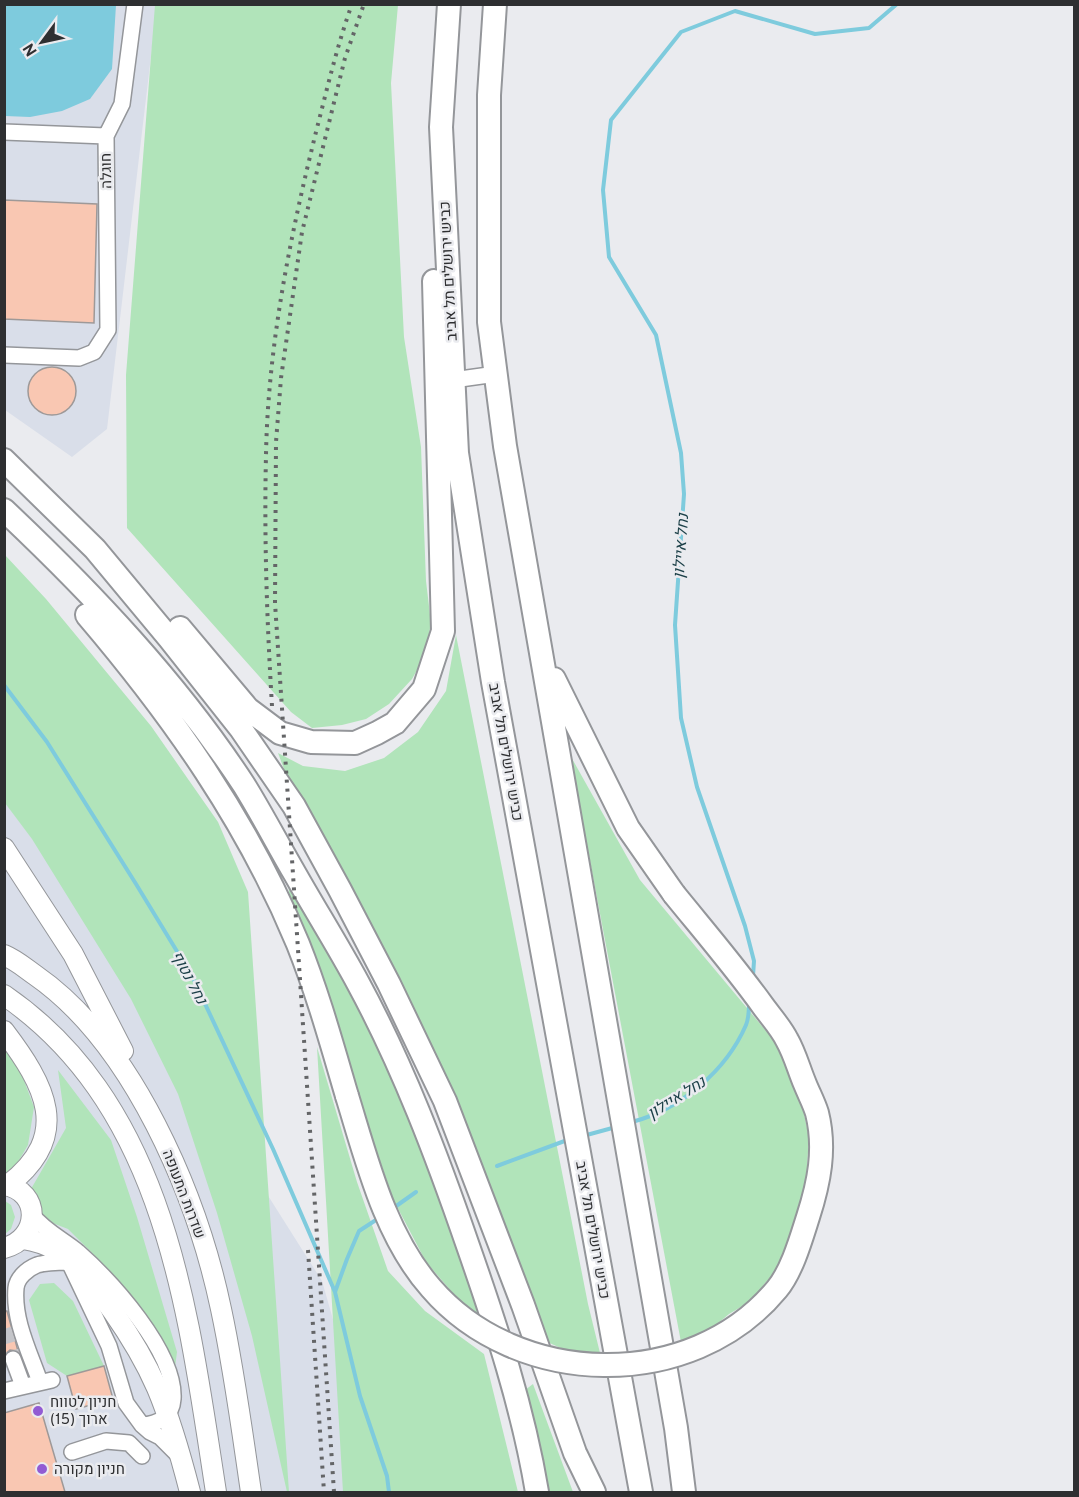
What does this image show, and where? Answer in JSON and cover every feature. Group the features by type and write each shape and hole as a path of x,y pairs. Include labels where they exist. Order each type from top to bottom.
{"highway":[{"name":"כביש ירושלים תל אביב","path":"449,4 441,127 457,453 489,659 641,1492"},
{"path":"495,4 489,95 489,322 512,484 676,1428 684,1492"},
{"path":"4,449 85,519 248,709 280,733 311,742 355,743 395,723 424,689 443,631 434,318 435,234 441,127"},
{"path":"4,460 95,549 241,729 294,806 389,984 445,1101 523,1305 575,1453 594,1492"},
{"path":"4,522 28,545 124,659 199,759 246,835 314,985 382,1204 410,1260 431,1289 457,1314 482,1333 527,1353 563,1362 603,1365 667,1359 727,1333 753,1313 778,1287 800,1245 814,1199 823,1152 817,1113 787,1039 752,991 674,894 628,828 552,676 543,653 512,484"},
{"path":"4,510 49,552 159,673 209,737 244,786 358,984 408,1086 450,1193 495,1323 531,1456 537,1492"}],"main road":[{"path":"4,849 74,954 155,1112 173,1160"},
{"name":"שדרות התעופה","path":"4,955 53,987 86,1018 132,1081 173,1160 202,1238 221,1307 251,1492"},
{"name":"שדרות התעופה","path":"4,995 31,1013 82,1065 106,1099 145,1171 187,1314 216,1492"},
{"path":"4,1031 24,1057 38,1082 45,1106 46,1128 42,1147 36,1159 23,1173 6,1185"},
{"path":"6,1185 18,1189 25,1196 32,1215 28,1232 12,1248"},
{"path":"12,1248 39,1242 55,1250 104,1298 156,1385 168,1415 190,1492"}],"street":[{"name":"חוגלה","path":"4,355 79,358 93,352 108,330 106,136 122,104 135,4"},
{"path":"4,132 106,136"},
{"path":"453,380 496,374"},
{"path":"32,1215 42,1227 68,1244 120,1293 162,1358 173,1390 172,1403 168,1415 152,1424 142,1425"},
{"path":"4,1391 46,1381 19,1324 16,1287 21,1277 39,1264 69,1262 109,1346 126,1403 142,1425 160,1437 182,1460"},
{"path":"12,1359 23,1386"},
{"path":"72,1452 106,1441 129,1443 142,1456"}],"shaded area":[{"path":"5,5 157,5 107,429 72,457 5,410"},
{"path":"4,778 322,1281 381,1492 5,1492"}],"green space":[{"path":"155,5 398,5 391,83 404,337 421,447 426,581 431,623 425,656 412,679 389,704 366,719 342,725 312,728 291,712 127,528 126,375"},
{"path":"5,555 46,599 151,726 218,822 248,892 289,1492 287,1492 252,1336 217,1213 178,1094 131,999 32,839 5,803"},
{"path":"456,635 588,1304 600,1353 565,1350 543,1340 290,785 278,753 303,766 345,771 384,758 418,732 446,691"},
{"path":"570,755 640,880 772,1038 789,1067 803,1109 809,1138 804,1208 785,1262 751,1301 729,1314 704,1335 681,1342"},
{"path":"288,872 401,1085 488,1322 457,1298 426,1262 393,1199 318,980 290,918"},
{"path":"317,1047 357,1182 388,1271 425,1311 484,1354 518,1492 343,1492"},
{"path":"4,1048 16,1059 34,1107 28,1145 11,1174 5,1174"},
{"path":"58,1070 111,1140 137,1217 177,1352 174,1375 153,1331 96,1257 68,1229 42,1219 40,1202 31,1189 66,1128"},
{"path":"5,1201 11,1205 15,1217 11,1229 5,1234"},
{"path":"54,1283 73,1301 104,1366 67,1376 47,1363 29,1300 40,1284"},
{"path":"533,1384 573,1492 548,1492 542,1454 525,1390"}],"water":[{"path":"5,4 116,5 112,69 90,99 62,111 30,117 5,116"}],"building":[{"path":"4,200 97,204 94,323 4,319"},
{"path":"52,367 69,374 76,391 69,408 52,415 35,408 28,391 35,374"},
{"path":"4,1311 7,1311 18,1351 10,1350 4,1355"},
{"path":"104,1366 113,1399 76,1409 67,1376"},
{"path":"39,1403 65,1492 4,1492 4,1413"}],"waterway":[{"name":"נחל איילון","path":"753,976 754,961 745,926 697,787 681,718 675,625 684,494 681,453 656,335 609,257 603,190 611,120 681,32 735,11 815,34 869,28 897,4"},
{"name":"נחל נטוף","path":"4,685 47,742 192,976 273,1149 335,1292"},
{"name":"נחל איילון","path":"632,1122 668,1108 700,1086 714,1072 727,1058 746,1025 749,1002"},
{"name":"נחל איילון","path":"583,1136 616,1127"},
{"name":"נחל איילון","path":"497,1166 570,1139"},
{"name":"נחל איילון","path":"392,1209 416,1192"},
{"name":"נחל איילון","path":"379,1218 359,1231 335,1292 360,1396 387,1476 389,1492"}],"tunnel":[{"path":"4,1329 13,1359"}],"railway":[{"path":"272,706 265,518 271,373 282,292 306,172 328,84 352,4"},
{"path":"334,1492 275,603 276,442 281,378 302,232 345,58 364,4"},
{"path":"308,1250 324,1492"}],"place":[{"name":"חניון לטווח ארוך (15)","path":"38,1411"},
{"name":"חניון מקורה","path":"42,1469"}]}
